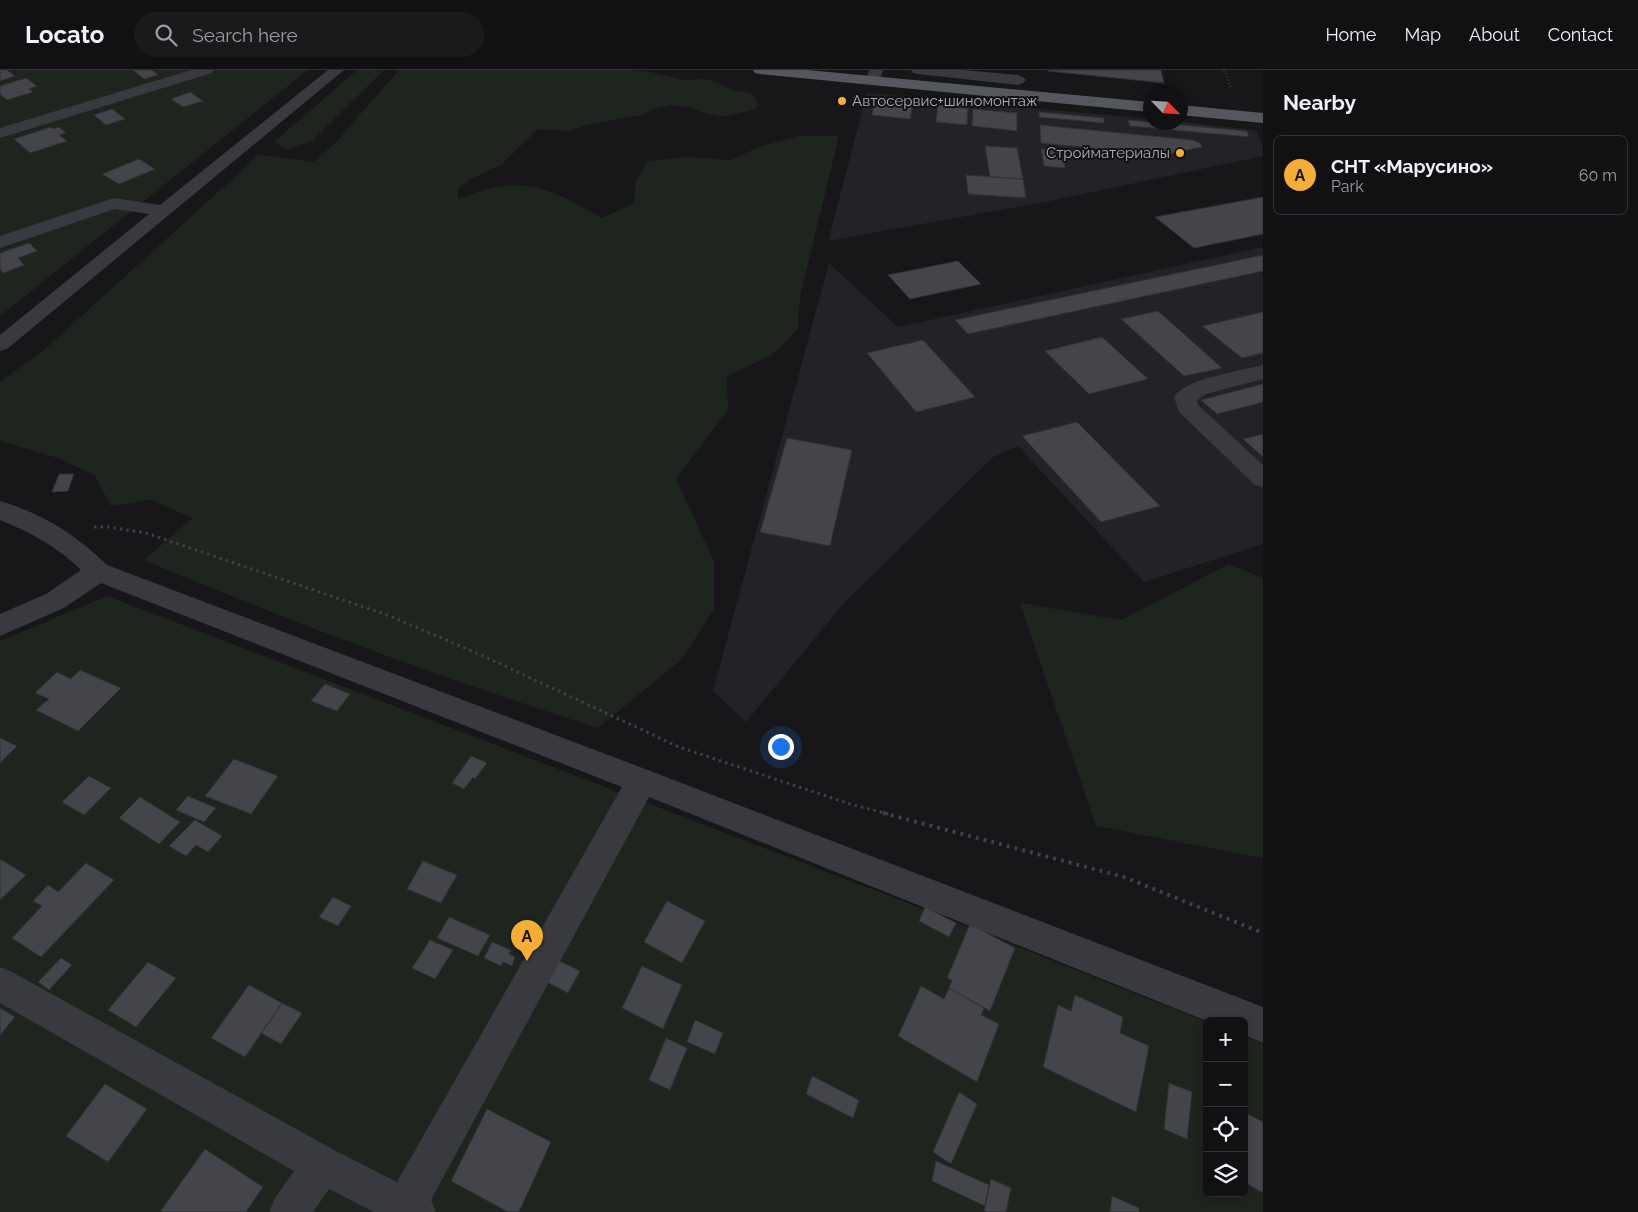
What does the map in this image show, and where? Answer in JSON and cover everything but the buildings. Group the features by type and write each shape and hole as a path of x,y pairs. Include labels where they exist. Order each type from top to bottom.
{"main road":[{"path":"760,70 1018,82 1143,106"},
{"path":"1188,111 1263,118"}],"street":[{"path":"0,133 207,70"},
{"path":"0,345 337,70"},
{"path":"918,70 1018,82"},
{"path":"0,242 114,203 162,211"},
{"path":"1263,372 1198,389 1185,397 1187,407 1263,479"},
{"path":"0,510 46,529 79,551 98,572 642,781 1263,1026"},
{"path":"0,626 55,601 98,572"},
{"path":"0,984 322,1165 411,1209 642,781"},
{"path":"289,1212 322,1165"}],"path":[{"path":"46,529 109,527 146,533 207,553 390,616 490,659 679,747 850,804 1124,877 1263,933"}],"shaded area":[{"path":"0,70 308,70 0,316"},
{"path":"357,70 384,70 312,141 287,150 274,142"},
{"path":"399,70 629,70 651,72 684,80 703,79 720,83 732,90 750,93 758,101 756,109 723,117 690,107 671,105 653,109 641,115 586,125 570,131 538,129 501,165 469,180 458,189 458,199 495,187 525,186 552,192 602,218 634,203 636,181 648,161 688,157 730,160 762,146 798,136 839,136 800,297 798,329 772,355 727,376 728,410 676,479 714,561 714,609 682,659 598,728 483,690 369,649 256,606 144,560 192,518 152,500 111,506 95,476 58,458 0,441 0,382 45,349 238,174 257,154 313,162 335,143"},
{"path":"867,93 1143,118 1143,130 1188,130 1188,123 1256,130 1263,147 1263,156 1050,201 828,241"},
{"path":"1263,247 1263,544 1144,582 1018,446 993,457 844,603 746,722 713,691 829,263 898,327"},
{"path":"1229,564 1263,578 1263,858 1096,826 1020,603 1121,620"},
{"path":"107,596 900,900 1203,1020 1203,1197 1248,1197 1248,1038 1263,1044 1263,1212 0,1212 0,641"}],"place":[{"name":"Автосервис+шиномонтаж","path":"842,101"},
{"name":"Стройматериалы","path":"1180,153"},
{"name":"СНТ «Марусино»","path":"527,961"}]}
